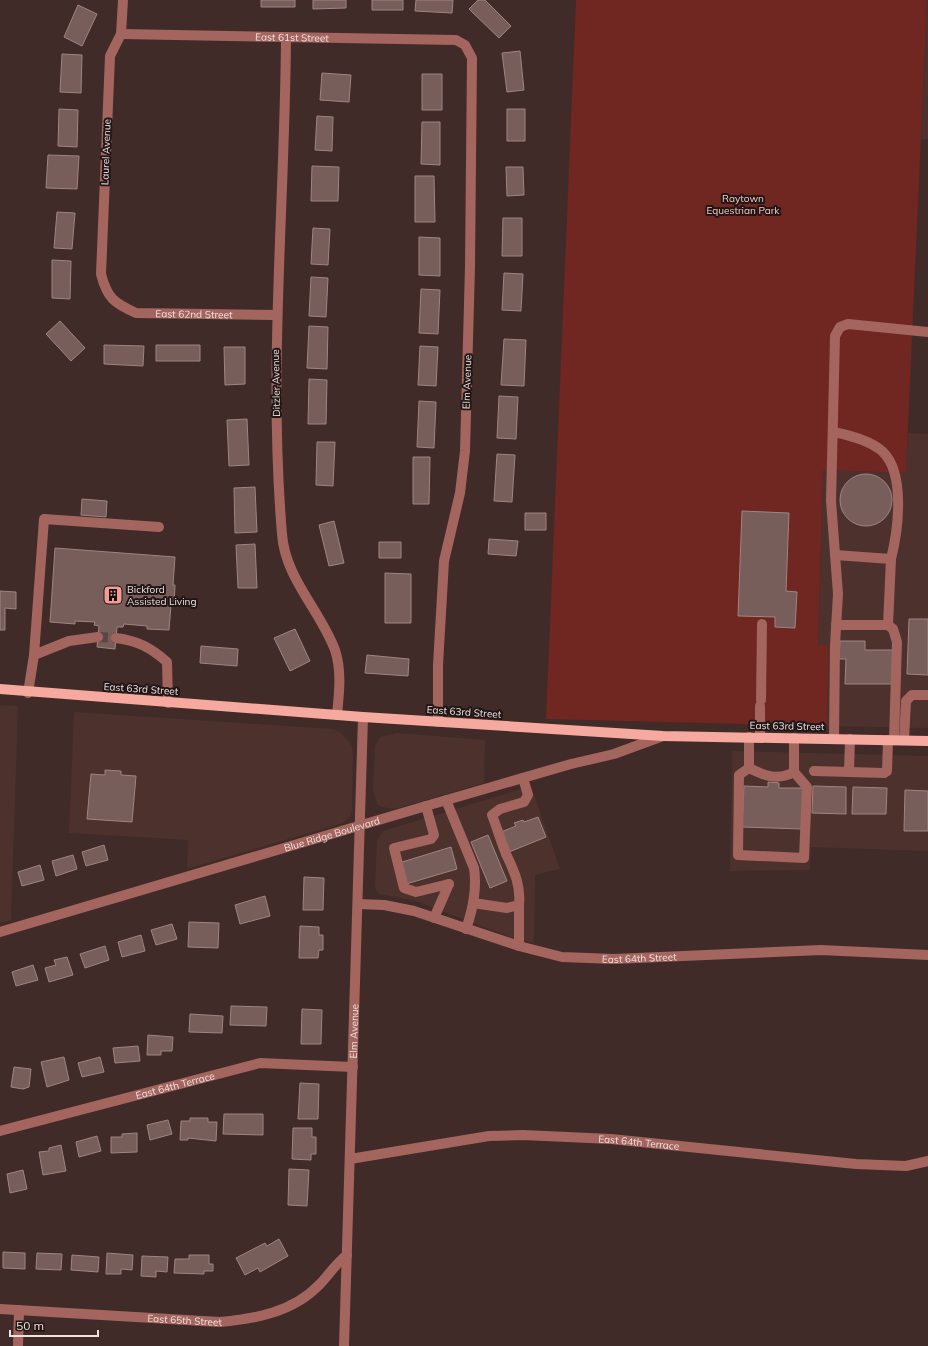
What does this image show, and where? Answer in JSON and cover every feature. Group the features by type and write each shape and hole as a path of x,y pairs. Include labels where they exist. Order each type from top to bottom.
{"main road":[{"name":"East 63rd Street","path":"0,689 28,693 363,717 663,736 928,741"}],"street":[{"name":"Laurel Avenue","path":"115,302 105,289 101,274 110,56 121,34 123,0"},
{"name":"East 61st Street","path":"121,34 456,40 461,43"},
{"name":"Ditzler Avenue","path":"286,37 275,375 282,536 294,578 325,628 335,652 340,684 337,715"},
{"name":"Elm Avenue","path":"438,722 438,665 444,562 460,493 465,451 470,266 472,58 465,45 461,43"},
{"name":"East 62nd Street","path":"115,302 136,313 276,315"},
{"path":"834,739 838,594 831,502 836,336 840,327 848,324 907,328 913,331 928,332"},
{"path":"833,432 862,440 882,451 889,461 896,477 896,540 890,559 888,625"},
{"path":"28,693 34,655 44,519 159,527"},
{"path":"835,555 890,559"},
{"path":"760,737 762,624"},
{"path":"836,625 888,625 893,628 897,642 896,740"},
{"path":"34,655 69,641 98,637"},
{"path":"116,638 132,640 152,649 167,662 168,703"},
{"path":"814,771 884,773 887,771 906,701 912,695 928,695"},
{"name":"Elm Avenue","path":"344,1346 361,825 363,717"},
{"name":"Blue Ridge Boulevard","path":"0,932 446,800 571,764 614,754 663,736"},
{"path":"749,737 749,768"},
{"path":"749,768 739,775 738,855 804,858 807,787 794,772 794,738"},
{"path":"849,772 850,739"},
{"path":"749,768 764,776 784,777 794,772"},
{"path":"519,946 520,894 517,876 506,853 492,815 500,809 524,802 528,795 523,778"},
{"path":"446,800 474,868 476,878 473,903 466,928"},
{"path":"426,806 434,835 431,839 394,848 394,855 404,888 416,892 449,884 434,918"},
{"path":"473,903 508,908 519,904"},
{"name":"East 64th Street","path":"358,904 384,905 414,911 519,946 562,957 614,959 821,950 928,955"},
{"name":"East 64th Terrace","path":"0,1130 260,1063 353,1067"},
{"name":"East 64th Terrace","path":"350,1159 489,1136 523,1135 611,1139 856,1164 906,1166 928,1161"},
{"name":"East 65th Street","path":"0,1309 220,1322 249,1320 272,1314 299,1300 318,1286 347,1255"},
{"path":"18,1310 18,1346"}],"shaded area":[{"path":"927,0 928,139 921,139"},
{"path":"908,433 928,434 928,728 827,726 829,646 818,645 823,470 906,473"},
{"path":"0,705 18,706 11,920 0,923"},
{"path":"74,712 333,729 341,733 351,744 353,750 352,811 350,816 343,823 187,869 188,840 69,833"},
{"path":"397,733 485,740 484,783 395,809 381,807 377,804 373,789 375,746 380,737"},
{"path":"732,751 928,756 928,851 811,847 810,870 730,871"},
{"path":"531,786 560,869 535,875 534,943 510,937 416,901 380,894 377,891 375,887 377,840 383,831"}],"green space":[{"name":"Raytown Equestrian Park","path":"576,0 927,0 906,473 823,470 818,645 829,645 827,726 546,719"}],"building":[{"path":"261,0 295,0 295,7 261,7"},
{"path":"313,0 346,0 346,8 313,9"},
{"path":"372,0 403,0 403,10 372,10"},
{"path":"416,0 453,0 452,13 415,11"},
{"path":"478,0 485,0 511,26 499,38 469,9"},
{"path":"78,5 97,14 82,46 64,37"},
{"path":"520,51 524,90 507,92 502,53"},
{"path":"62,54 82,55 81,93 60,92"},
{"path":"322,73 351,75 349,102 320,100"},
{"path":"422,74 442,74 442,110 422,110"},
{"path":"59,109 78,110 77,147 58,146"},
{"path":"507,109 525,109 525,141 507,141"},
{"path":"317,116 333,117 332,151 315,150"},
{"path":"422,122 440,122 440,165 421,164"},
{"path":"48,155 79,156 77,189 46,188"},
{"path":"312,166 339,167 338,201 311,201"},
{"path":"506,167 523,167 524,195 507,196"},
{"path":"415,176 434,176 435,222 415,222"},
{"path":"57,212 75,213 72,249 54,248"},
{"path":"503,218 522,218 522,256 502,256"},
{"path":"313,228 330,229 328,265 311,264"},
{"path":"419,237 440,238 440,276 419,275"},
{"path":"52,260 71,261 70,299 52,298"},
{"path":"504,273 523,274 521,311 502,310"},
{"path":"311,277 328,278 326,317 309,316"},
{"path":"421,289 440,290 438,334 419,333"},
{"path":"60,321 85,348 71,361 46,334"},
{"path":"309,326 328,327 327,369 307,368"},
{"path":"504,339 526,340 524,386 501,385"},
{"path":"104,345 144,346 143,366 104,364"},
{"path":"156,345 200,345 200,361 156,361"},
{"path":"420,346 438,347 436,386 418,385"},
{"path":"224,347 245,347 245,384 225,385"},
{"path":"309,379 327,380 326,424 308,424"},
{"path":"499,396 518,397 516,439 497,438"},
{"path":"419,401 436,402 434,448 417,447"},
{"path":"247,419 249,465 229,466 227,420"},
{"path":"317,442 335,442 333,486 316,485"},
{"path":"497,454 515,455 512,502 494,501"},
{"path":"413,457 430,457 429,504 413,504"},
{"path":"866,474 876,476 884,482 890,490 892,500 890,510 884,518 876,524 866,526 856,524 848,518 842,510 840,500 842,490 848,482 856,476"},
{"path":"255,487 257,532 235,533 234,488"},
{"path":"82,499 107,501 106,517 81,515"},
{"path":"742,511 789,513 786,591 797,592 795,628 775,627 775,617 738,616"},
{"path":"525,513 546,513 546,530 525,530"},
{"path":"334,521 344,563 329,566 319,525"},
{"path":"489,539 518,541 516,556 488,554"},
{"path":"379,542 401,542 401,558 379,558"},
{"path":"255,544 257,588 238,588 236,545"},
{"name":"Bickford Assisted Living","path":"55,548 175,557 173,585 175,585 174,605 171,605 169,630 147,629 147,626 124,624 123,627 117,627 115,649 97,647 99,626 94,625 95,622 75,621 75,624 50,622"},
{"path":"385,573 411,574 411,623 385,623"},
{"path":"0,591 16,592 16,609 5,608 5,630 0,630"},
{"path":"909,619 928,619 928,675 907,674"},
{"path":"295,629 310,661 290,671 274,638"},
{"path":"840,641 865,641 865,650 893,650 893,684 845,684 846,659 839,659"},
{"path":"201,646 238,649 237,666 200,663"},
{"path":"367,655 409,659 408,676 365,673"},
{"path":"105,770 121,771 121,775 136,776 132,822 87,819 91,774 105,775"},
{"path":"768,782 779,783 779,788 804,788 802,829 742,827 744,786 768,787"},
{"path":"813,786 846,787 846,814 812,813"},
{"path":"853,787 887,788 886,814 852,814"},
{"path":"905,790 928,791 928,831 904,831"},
{"path":"538,817 546,837 509,852 501,832 516,826 514,823 523,820 524,822"},
{"path":"488,835 507,881 490,888 471,842"},
{"path":"104,845 108,860 86,866 82,852"},
{"path":"451,847 457,869 406,884 399,863"},
{"path":"73,855 77,869 56,876 52,861"},
{"path":"40,865 44,880 22,886 18,872"},
{"path":"304,877 324,878 323,910 303,910"},
{"path":"265,896 270,916 240,924 235,905"},
{"path":"189,922 219,923 218,948 188,947"},
{"path":"172,924 177,939 156,945 151,930"},
{"path":"300,926 319,927 319,935 323,935 323,950 319,950 318,958 299,958"},
{"path":"141,935 145,951 122,957 118,942"},
{"path":"105,946 109,960 85,968 80,954"},
{"path":"67,957 73,975 49,982 45,968 56,965 54,960"},
{"path":"33,965 38,980 16,986 12,972"},
{"path":"231,1006 267,1007 266,1026 230,1025"},
{"path":"302,1009 322,1010 321,1044 301,1044"},
{"path":"190,1014 223,1016 222,1033 189,1032"},
{"path":"148,1035 173,1037 172,1051 161,1051 161,1055 147,1055"},
{"path":"138,1046 140,1061 115,1063 113,1048"},
{"path":"64,1057 69,1080 47,1087 41,1062"},
{"path":"100,1057 104,1072 82,1077 78,1063"},
{"path":"14,1067 31,1069 29,1087 23,1089 11,1087"},
{"path":"300,1083 319,1084 318,1119 298,1119"},
{"path":"224,1114 263,1114 263,1135 223,1134"},
{"path":"190,1118 208,1118 208,1122 217,1122 216,1141 188,1138 188,1140 180,1140 181,1121 190,1121"},
{"path":"168,1120 172,1134 150,1140 147,1125"},
{"path":"293,1128 312,1128 312,1137 316,1137 316,1154 311,1154 311,1160 292,1159"},
{"path":"137,1133 137,1152 111,1153 111,1137 122,1137 122,1134"},
{"path":"97,1136 101,1151 79,1157 76,1142"},
{"path":"61,1145 66,1171 43,1175 39,1152 49,1151 49,1148"},
{"path":"289,1169 309,1170 307,1206 288,1205"},
{"path":"23,1170 27,1189 10,1193 7,1174"},
{"path":"279,1239 288,1256 260,1272 258,1268 245,1275 236,1258 265,1243 267,1246"},
{"path":"3,1252 25,1253 25,1269 3,1268"},
{"path":"37,1253 62,1254 61,1270 36,1269"},
{"path":"107,1253 133,1255 132,1270 121,1269 121,1274 106,1274"},
{"path":"72,1255 99,1257 98,1272 71,1270"},
{"path":"189,1255 209,1255 209,1264 213,1264 213,1271 204,1271 204,1274 174,1273 175,1259 189,1259"},
{"path":"142,1256 168,1257 167,1272 156,1271 156,1277 141,1276"}],"tunnel":[{"path":"98,637 116,638"}],"place":[{"name":"Bickford Assisted Living","path":"113,595"}]}
